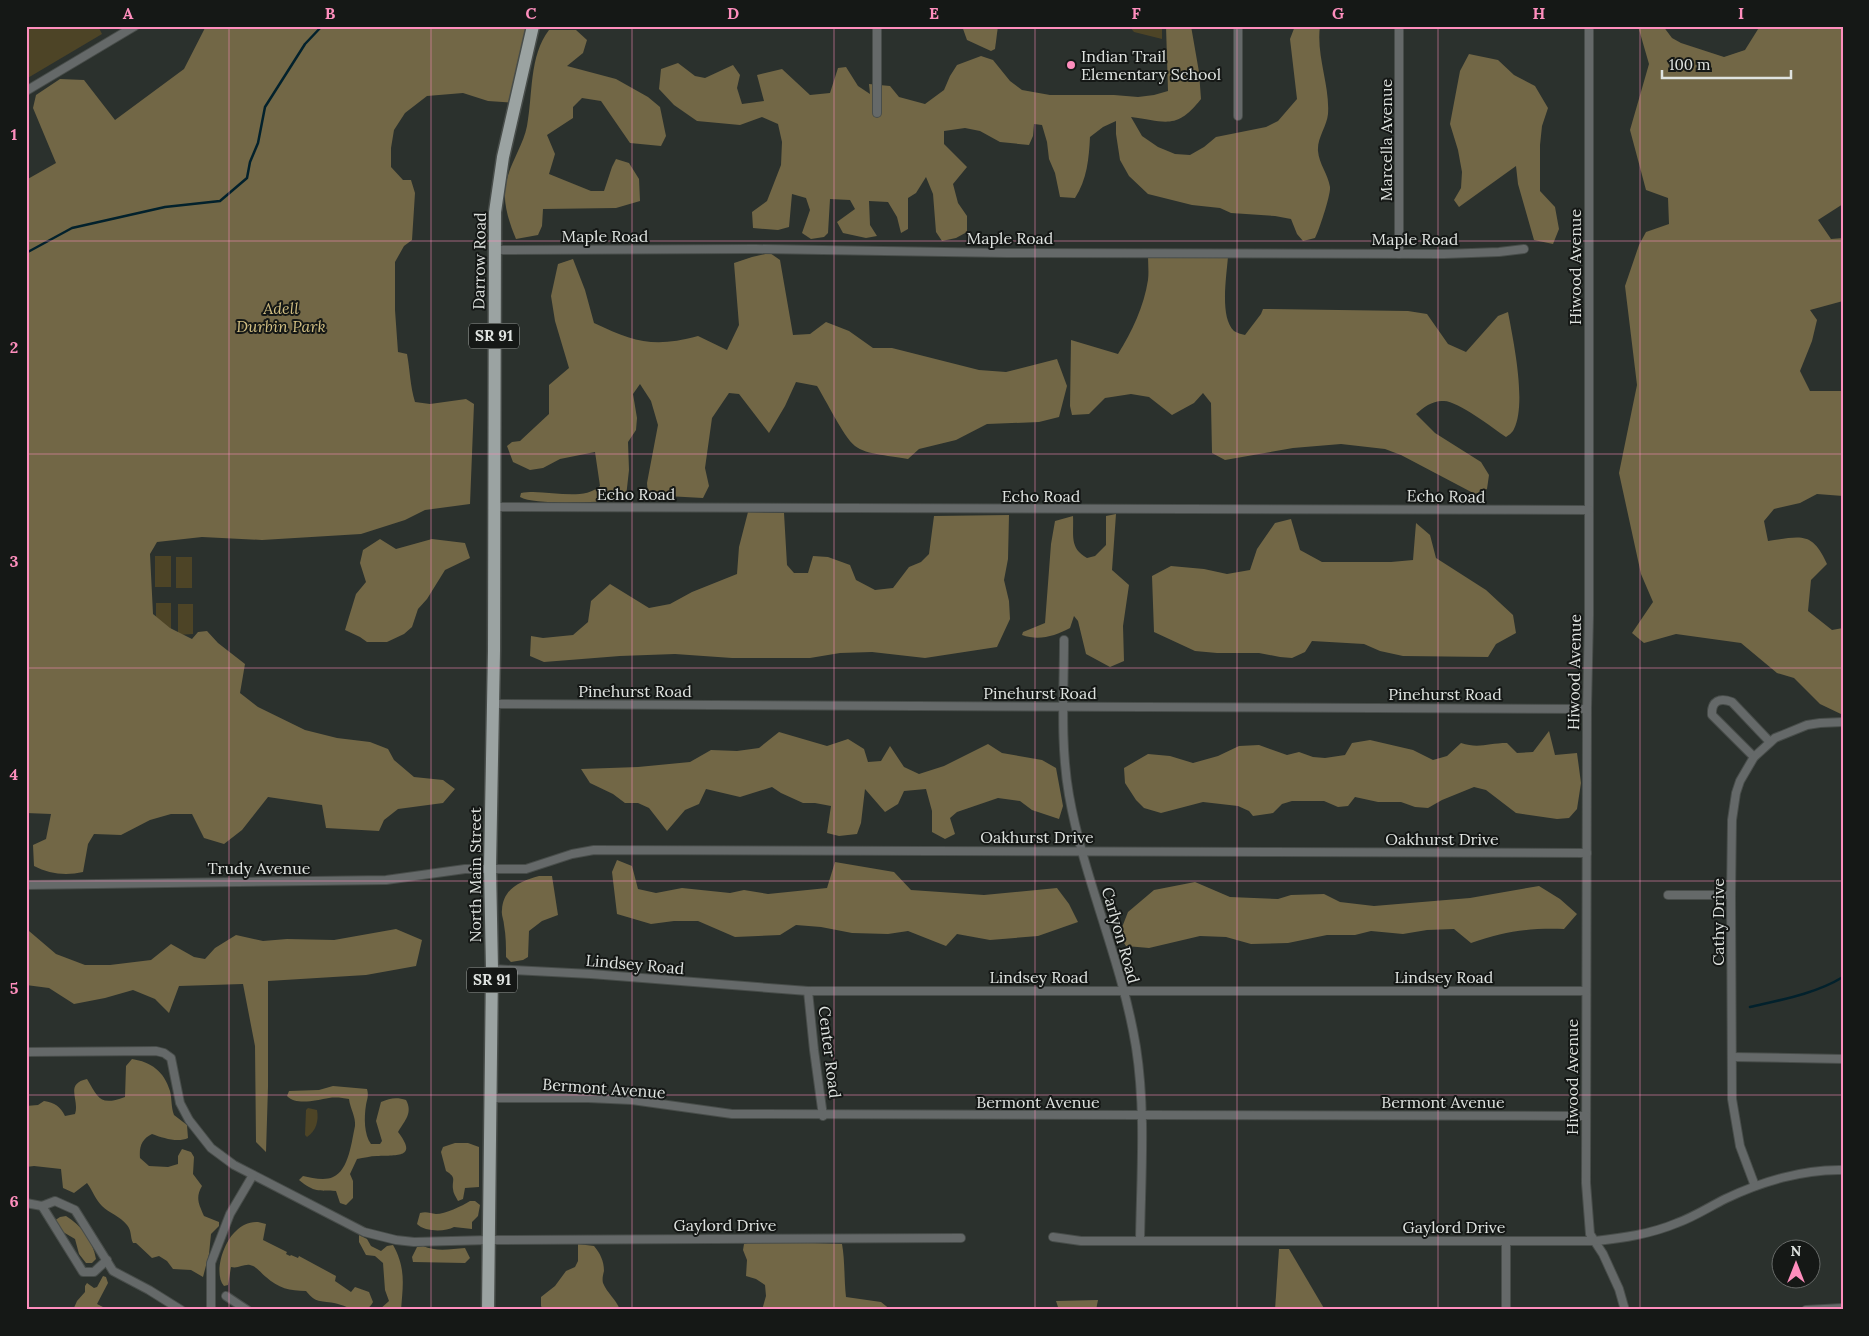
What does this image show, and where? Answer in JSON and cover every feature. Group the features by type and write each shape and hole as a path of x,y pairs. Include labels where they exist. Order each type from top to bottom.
{"main road":[{"name":"Darrow Road","path":"494,651 495,212 499,179 533,26"},
{"name":"North Main Street","path":"488,1310 492,969 490,868 494,651"}],"street":[{"path":"26,90 135,26"},
{"path":"877,26 877,113"},
{"path":"1238,26 1238,116"},
{"name":"Marcella Avenue","path":"1399,26 1399,254"},
{"name":"Hiwood Avenue","path":"1589,26 1587,1211 1590,1234 1603,1254 1620,1289 1625,1310"},
{"name":"Maple Road","path":"495,250 756,249 1006,253 1399,254 1499,252 1524,249"},
{"name":"Echo Road","path":"494,507 1589,510"},
{"name":"Carlyon Road","path":"1064,640 1065,774 1081,851 1122,991 1136,1049 1141,1116 1140,1240"},
{"path":"1754,757 1712,715 1711,708 1714,702 1726,699 1732,702 1770,742"},
{"name":"Pinehurst Road","path":"493,704 1587,709"},
{"name":"Cathy Drive","path":"1755,1186 1740,1146 1732,1099 1731,895 1734,808 1740,781 1754,757 1770,742 1784,733 1807,725 1843,722"},
{"name":"Oakhurst Drive","path":"490,868 526,869 572,854 594,850 1587,854"},
{"name":"Trudy Avenue","path":"26,884 368,881 405,878 448,870 490,868"},
{"path":"1668,895 1731,895"},
{"name":"Lindsey Road","path":"492,969 591,974 808,991 1586,991"},
{"name":"Center Road","path":"808,991 823,1116"},
{"name":"Gaylord Drive","path":"26,1052 156,1051 164,1053 170,1058 180,1102 189,1120 212,1148 234,1165 364,1232 396,1240 414,1242 961,1238"},
{"path":"1732,1057 1843,1058"},
{"name":"Bermont Avenue","path":"491,1098 632,1100 732,1114 823,1116 1586,1116"},
{"name":"Gaylord Drive","path":"1053,1236 1081,1241 1595,1241 1641,1234 1671,1226 1755,1186 1802,1174 1843,1170"},
{"path":"210,1310 211,1263 230,1214 253,1175"},
{"path":"26,1203 42,1206 55,1201 75,1210 113,1271 181,1310"},
{"path":"42,1206 84,1272 94,1272 107,1260"},
{"path":"1506,1242 1506,1310"},
{"path":"226,1296 247,1310"},
{"path":"1806,1310 1843,1308"}],"shaded area":[{"path":"26,26 98,26 102,34 26,79"},
{"path":"1129,26 1162,26 1162,39 1134,32"},
{"path":"155,556 171,556 171,587 155,587"},
{"path":"176,557 192,557 192,588 176,588"},
{"path":"156,603 171,603 171,634 156,634"},
{"path":"178,604 193,604 193,634 178,635"},
{"path":"308,1108 317,1110 318,1118 315,1129 307,1137 305,1135 306,1110"}],"green space":[{"name":"Adell Durbin Park","path":"206,26 533,26 516,103 488,101 463,93 427,96 405,113 394,130 391,148 391,167 403,180 411,180 415,193 412,240 404,246 395,262 395,310 398,352 407,354 415,402 430,404 466,399 474,404 470,504 425,510 405,520 361,534 262,540 202,537 157,542 150,554 153,614 170,628 192,639 198,632 207,631 218,643 245,664 240,693 258,707 305,730 337,738 370,742 388,749 394,760 414,777 443,780 455,789 443,803 398,809 384,820 379,831 326,828 322,805 268,797 242,830 224,844 204,838 192,814 171,814 150,820 121,835 94,834 88,844 83,872 58,874 34,866 33,845 46,839 51,814 26,813 26,180 56,163 33,108 36,95 60,79 84,80 115,120 184,69"},
{"path":"962,26 998,26 995,49 991,51 967,40"},
{"path":"1166,26 1191,26 1199,72 1201,99 1184,116 1177,120 1161,122 1131,117 1142,136 1158,147 1175,154 1190,155 1216,137 1266,127 1278,121 1297,99 1290,39 1295,26 1320,26 1320,48 1327,92 1328,114 1319,141 1318,151 1330,187 1329,197 1315,238 1303,241 1297,234 1291,219 1231,213 1220,208 1192,205 1148,194 1129,176 1120,160 1116,121 1103,127 1090,137 1085,176 1075,198 1060,197 1042,125 1034,124 1033,136 1029,145 1000,142 980,131 965,128 944,131 944,144 967,167 953,184 958,203 967,216 967,232 956,238 942,241 936,232 933,194 926,177 916,193 908,198 908,229 901,233 897,217 888,202 869,201 870,225 877,236 866,238 843,233 837,222 855,209 850,200 830,199 828,233 824,237 811,239 802,233 810,210 806,198 792,194 789,227 778,230 753,228 752,212 767,201 781,165 782,142 778,124 762,117 740,125 697,121 674,105 659,89 661,69 678,63 695,76 705,78 733,65 740,75 737,88 742,104 764,101 757,75 782,69 810,95 830,93 838,68 846,67 858,86 870,94 869,84 890,86 899,97 925,104 944,90 957,65 981,56 993,60 1010,81 1022,90 1050,95 1138,97 1168,91"},
{"path":"1638,26 1663,26 1672,38 1681,43 1724,57 1745,50 1760,26 1843,26 1843,204 1818,220 1831,239 1843,238 1843,301 1810,310 1817,320 1812,341 1800,371 1810,391 1843,391 1843,496 1817,494 1800,503 1774,509 1764,521 1768,541 1804,538 1816,546 1827,564 1811,580 1808,611 1832,630 1843,628 1843,715 1820,704 1794,678 1777,673 1741,643 1676,634 1644,643 1632,633 1653,602 1641,574 1619,473 1637,385 1625,286 1639,245 1646,232 1669,224 1668,198 1646,190 1630,130 1649,64"},
{"path":"549,30 576,30 587,40 583,53 567,66 616,79 648,97 660,107 666,136 661,146 630,143 601,101 582,98 573,107 573,118 547,135 555,154 549,174 591,191 604,191 616,159 629,163 639,179 640,201 616,208 543,209 542,226 538,235 516,239 506,205 506,183 527,126 538,51"},
{"path":"1469,54 1498,60 1514,75 1535,86 1548,108 1542,126 1540,145 1540,191 1555,207 1559,229 1553,244 1534,240 1518,184 1516,166 1459,207 1454,200 1461,188 1462,172 1450,124 1460,71"},
{"path":"770,253 780,260 793,335 810,334 826,322 849,331 873,348 892,348 979,370 1006,372 1057,359 1067,386 1059,417 1039,422 987,424 956,440 919,449 908,459 873,453 855,446 840,426 817,386 796,382 785,406 769,433 739,394 729,393 712,418 705,468 709,486 703,498 648,495 647,483 658,425 651,401 640,384 633,394 637,418 636,430 628,442 629,470 626,497 621,501 569,502 528,500 520,497 521,493 531,492 583,494 600,486 595,452 560,459 543,468 530,470 513,462 507,446 512,442 520,441 549,414 549,385 569,368 555,321 551,296 558,264 573,259 585,290 594,323 621,335 644,341 669,342 698,336 727,350 739,325 734,263"},
{"path":"1148,256 1228,256 1225,295 1227,316 1229,324 1234,331 1245,335 1263,309 1408,311 1427,314 1448,344 1466,352 1498,316 1508,312 1516,354 1519,388 1518,418 1512,432 1506,437 1467,410 1450,402 1440,401 1432,403 1416,414 1435,433 1481,462 1489,475 1487,489 1475,494 1401,455 1385,449 1341,444 1293,448 1225,460 1212,453 1211,403 1203,393 1194,403 1172,415 1149,397 1131,394 1105,398 1089,414 1072,415 1070,406 1071,340 1118,354 1133,328 1144,299 1148,280"},
{"path":"748,512 784,513 787,565 794,573 808,573 813,556 828,557 850,565 856,580 875,590 893,588 909,567 921,562 929,554 934,516 1009,515 1008,559 1004,580 1009,601 1010,619 997,647 925,658 872,652 840,653 810,658 732,658 675,654 544,662 530,656 531,636 543,638 573,635 588,622 591,601 610,584 649,608 670,604 692,592 737,574 739,547"},
{"path":"1116,514 1112,570 1129,585 1123,626 1124,661 1110,667 1086,654 1078,621 1074,616 1070,628 1059,633 1041,638 1022,635 1023,632 1045,623 1051,544 1055,521 1073,516 1075,545 1077,550 1087,558 1095,556 1106,545 1106,516"},
{"path":"1291,519 1300,550 1322,562 1391,562 1413,560 1416,523 1430,535 1436,558 1486,590 1513,615 1516,633 1496,644 1488,657 1403,656 1380,651 1364,644 1312,641 1305,652 1292,658 1259,653 1195,651 1154,632 1152,576 1171,566 1204,569 1227,574 1250,570 1257,549 1275,523"},
{"path":"380,539 396,549 432,539 465,543 470,558 445,570 427,599 418,609 412,627 404,634 387,642 367,642 345,630 356,594 366,582 360,563 363,550"},
{"path":"1549,731 1555,755 1577,753 1581,783 1577,809 1569,818 1557,819 1516,813 1486,790 1474,787 1428,808 1415,807 1401,802 1378,802 1355,797 1348,806 1338,807 1324,801 1292,801 1282,804 1273,813 1253,816 1249,811 1238,806 1203,802 1161,813 1144,808 1136,800 1125,783 1124,768 1148,754 1170,756 1193,763 1218,756 1239,746 1259,745 1287,755 1299,752 1313,757 1325,758 1345,755 1352,743 1370,740 1413,750 1433,760 1447,756 1461,743 1478,746 1507,743 1517,753 1533,752"},
{"path":"779,732 827,746 848,739 864,749 868,762 881,761 890,746 904,767 919,774 944,766 988,744 1002,753 1042,760 1056,768 1063,806 1059,819 1032,810 1020,801 998,798 957,812 950,818 955,834 945,839 932,832 932,811 926,789 904,791 898,804 885,812 865,789 861,823 857,834 839,836 827,833 831,806 803,803 772,787 740,797 706,789 699,804 685,810 667,831 649,808 638,803 625,803 613,794 590,783 581,769 638,767 690,762 711,750 737,751 759,748"},
{"path":"617,860 632,866 638,889 656,893 682,888 730,893 744,890 768,894 827,888 835,862 894,872 911,890 984,895 1057,888 1069,904 1078,922 1038,936 990,940 957,934 946,946 908,931 888,934 852,933 821,927 796,925 780,935 735,937 698,921 674,921 651,924 617,914 612,872"},
{"path":"539,876 552,876 558,915 542,921 529,931 528,957 511,962 506,957 502,914 503,902 509,891 514,887 526,880"},
{"path":"1195,882 1230,897 1278,899 1291,895 1324,894 1340,902 1374,906 1470,898 1539,886 1560,899 1577,914 1564,929 1517,931 1471,943 1454,929 1427,930 1403,934 1371,931 1355,935 1327,935 1288,943 1251,944 1226,937 1200,936 1149,948 1126,946 1119,935 1128,912 1154,890"},
{"path":"396,929 422,940 416,966 366,975 268,981 266,1152 256,1142 255,1046 243,984 179,986 169,1013 155,999 133,990 74,1004 49,988 26,985 26,931 29,931 56,954 85,965 110,965 151,960 171,944 194,957 205,959 215,948 236,935 263,941 287,939 334,940"},
{"path":"132,1059 151,1065 160,1073 170,1091 174,1115 187,1125 188,1138 180,1140 170,1139 152,1134 146,1138 142,1143 140,1158 149,1166 168,1167 178,1164 178,1156 182,1149 191,1152 194,1157 193,1174 202,1186 198,1201 204,1216 219,1222 219,1226 211,1234 209,1254 203,1277 191,1270 173,1269 167,1261 159,1256 152,1258 136,1243 133,1243 127,1225 102,1206 87,1183 74,1193 63,1188 61,1169 26,1167 26,1106 38,1105 44,1101 57,1106 65,1116 75,1114 74,1089 80,1081 87,1079 94,1092 105,1101 125,1097 126,1066"},
{"path":"333,1086 367,1089 365,1126 371,1144 380,1144 382,1141 376,1121 381,1102 394,1098 403,1099 406,1100 409,1109 398,1132 404,1140 406,1151 398,1155 372,1156 357,1159 350,1174 353,1181 353,1198 346,1205 340,1203 336,1191 313,1189 299,1180 303,1176 318,1179 330,1178 338,1174 343,1168 349,1154 355,1126 355,1119 349,1099 332,1098 301,1102 287,1096 289,1091 319,1090"},
{"path":"455,1143 468,1143 479,1147 479,1187 465,1188 463,1199 458,1201 453,1190 453,1177 446,1171 441,1152 443,1147"},
{"path":"470,1201 475,1201 480,1205 478,1216 472,1222 472,1229 454,1227 446,1230 435,1230 425,1229 417,1224 420,1213 444,1213"},
{"path":"66,1216 77,1224 89,1240 96,1259 92,1263 86,1263 79,1254 75,1239 58,1229 54,1221"},
{"path":"258,1222 266,1224 263,1240 287,1252 286,1254 290,1256 298,1258 299,1256 336,1276 335,1281 351,1292 355,1287 369,1292 373,1302 365,1310 355,1310 334,1303 318,1301 306,1291 280,1286 250,1265 231,1267 228,1285 224,1286 221,1280 220,1266 224,1249 232,1236 241,1227 249,1223"},
{"path":"359,1235 367,1239 371,1246 381,1251 387,1246 393,1245 402,1269 401,1310 379,1310 389,1301 385,1290 383,1263 375,1256 366,1255 359,1242"},
{"path":"755,1241 842,1244 846,1297 881,1302 891,1310 762,1310 766,1296 765,1285 756,1279 746,1276 747,1260 743,1250 744,1244"},
{"path":"578,1244 594,1246 598,1251 603,1264 603,1283 620,1310 543,1310 541,1297 555,1286 566,1271 575,1267 578,1261"},
{"path":"423,1246 438,1250 465,1248 470,1258 465,1263 413,1262 412,1257 417,1247"},
{"path":"1279,1249 1289,1249 1325,1310 1275,1310"},
{"path":"103,1276 106,1277 108,1283 97,1304 109,1310 73,1310 77,1301 85,1292 87,1283 94,1288 97,1287"},
{"path":"1098,1300 1096,1310 1059,1310 1056,1301"}],"waterway":[{"path":"26,253 72,228 165,207 220,201 247,178 250,162 258,143 265,107 305,44 322,26"},
{"path":"1750,1007 1809,992 1843,977"}],"place":[{"name":"Indian Trail Elementary School","path":"1071,65"}]}
